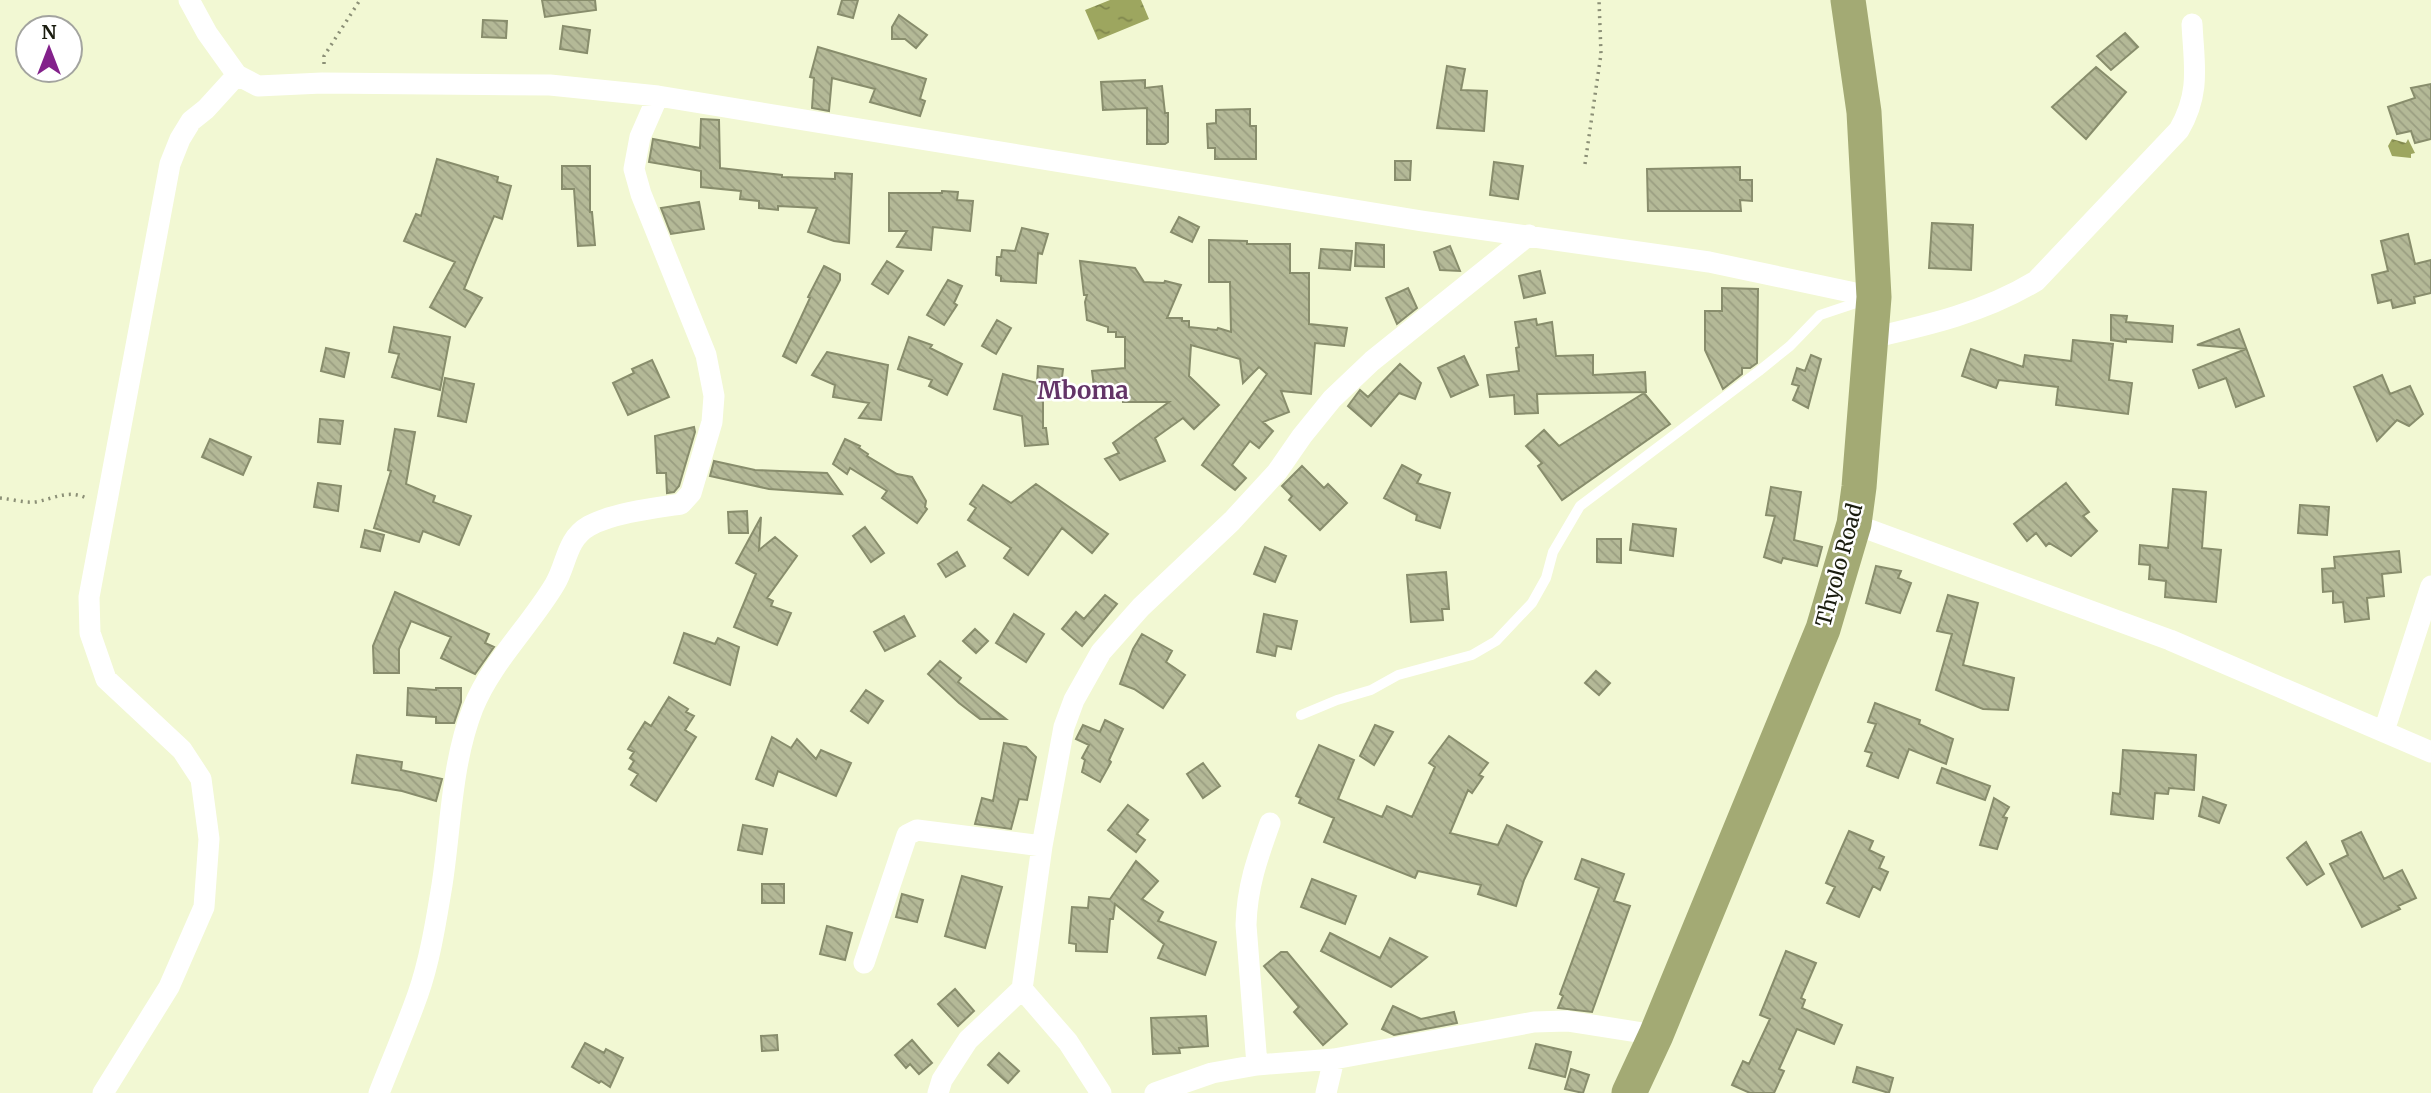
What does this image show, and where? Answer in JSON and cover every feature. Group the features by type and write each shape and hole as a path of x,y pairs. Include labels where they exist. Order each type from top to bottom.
{"highway":[{"name":"Thyolo Road","path":"1629,1093 1656,1035 1824,629 1854,524 1874,297 1864,112 1847,0"}],"street":[{"path":"189,0 207,33 237,75 258,86 321,83 550,85 658,96 1422,221 1709,262 1874,297"},
{"path":"1871,338 1944,322 2009,298 2036,281 2179,130 2187,117 2196,89 2192,24"},
{"path":"103,1093 169,988 204,907 209,839 201,779 182,750 106,679 90,633 89,597 170,164 191,121 237,75"},
{"path":"379,1093 418,992 432,940 442,884 452,797 463,738 473,707 486,683 556,583 570,544 579,534 589,526 612,517 681,504 687,500 712,422 714,396 706,355 640,194 634,169 640,137 658,96"},
{"path":"938,1093 942,1080 968,1040 1022,989 1042,846 1064,727 1074,700 1101,652 1140,607 1232,521 1277,472 1332,399 1372,361 1529,235"},
{"path":"1854,524 2170,640 2431,752"},
{"path":"2384,731 2431,586"},
{"path":"1257,1065 1246,906 1251,876 1270,823"},
{"path":"864,963 907,835 917,830 1042,846"},
{"path":"1022,989 1069,1042 1101,1093"},
{"path":"1155,1093 1212,1073 1257,1065 1334,1059 1534,1022 1555,1020 1656,1035"},
{"path":"1326,1093 1334,1059"}],"lane":[{"path":"1301,715 1371,690 1398,675 1472,655 1496,640 1532,603 1546,579 1553,552 1580,506 1759,371 1790,346 1820,315 1874,297"}],"path":[{"path":"321,83 324,56 360,0"},
{"path":"1585,164 1601,54 1599,0"},
{"path":"0,498 32,502 68,493 77,493 88,499 107,497"}],"water":[{"path":"1110,0 1141,0 1149,19 1098,40 1085,10"},
{"path":"2392,139 2406,143 2408,139 2415,153 2411,154 2411,158 2392,156 2388,146"}],"building":[{"path":"542,0 595,0 596,10 545,17"},
{"path":"842,0 858,0 853,18 838,14"},
{"path":"899,15 927,35 916,48 905,39 892,39 892,27"},
{"path":"483,20 507,21 506,38 482,37"},
{"path":"563,26 590,30 587,53 560,49"},
{"path":"2125,33 2138,47 2111,70 2097,56"},
{"path":"818,47 926,79 920,99 925,101 920,116 870,102 875,89 832,78 829,111 812,108 814,78 810,77"},
{"path":"1447,66 1465,69 1461,90 1487,91 1484,131 1437,128"},
{"path":"2096,67 2126,92 2086,139 2052,107"},
{"path":"1145,80 1145,88 1162,86 1165,113 1168,113 1168,142 1165,144 1147,144 1147,108 1103,110 1101,82"},
{"path":"2431,84 2431,139 2415,143 2411,131 2397,134 2388,107 2415,98 2411,88"},
{"path":"1250,109 1250,126 1256,126 1256,159 1215,159 1215,148 1208,148 1207,124 1216,123 1216,110"},
{"path":"701,119 719,120 720,168 782,177 835,179 835,173 852,174 849,243 808,232 817,208 759,208 759,201 740,199 741,191 701,187 701,171 649,162 653,139 700,148"},
{"path":"437,159 498,177 497,182 511,186 502,219 494,216 464,289 482,298 465,327 430,307 455,262 404,241 416,214 421,216"},
{"path":"1395,161 1411,161 1410,180 1395,180"},
{"path":"1494,162 1523,166 1518,199 1490,195"},
{"path":"562,166 590,166 590,212 595,245 578,246 574,189 562,189"},
{"path":"1740,167 1740,180 1752,180 1752,201 1740,200 1741,211 1648,211 1647,169"},
{"path":"958,192 957,200 973,201 970,231 933,227 931,250 897,247 907,231 889,231 889,193"},
{"path":"699,202 704,229 671,234 661,208"},
{"path":"1179,217 1199,227 1192,242 1171,232"},
{"path":"1932,223 1973,225 1971,270 1929,268"},
{"path":"1022,228 1048,234 1042,254 1038,253 1036,283 1001,281 1001,276 996,275 997,257 1001,257 1002,250 1015,251"},
{"path":"2408,234 2415,264 2431,260 2431,293 2414,297 2415,303 2393,308 2391,300 2378,303 2372,275 2388,271 2381,241"},
{"path":"1209,240 1247,241 1247,244 1290,244 1290,273 1309,273 1309,324 1347,328 1344,346 1315,343 1311,394 1281,391 1289,412 1263,422 1273,431 1259,448 1250,441 1232,465 1246,478 1235,490 1202,465 1267,374 1259,367 1243,383 1240,359 1191,345 1189,376 1219,405 1194,429 1183,418 1155,438 1165,461 1120,480 1105,459 1119,453 1113,443 1169,402 1123,402 1123,391 1095,395 1092,371 1125,368 1125,337 1116,337 1116,332 1108,332 1108,327 1087,320 1087,295 1084,295 1080,261 1135,268 1144,282 1165,281 1181,285 1167,318 1182,318 1182,321 1189,321 1189,327 1218,328 1231,332 1230,282 1209,282"},
{"path":"1356,243 1384,245 1384,267 1355,266"},
{"path":"1450,246 1460,271 1440,270 1434,252"},
{"path":"1321,249 1352,251 1350,270 1319,268"},
{"path":"887,261 903,271 888,294 872,284"},
{"path":"824,266 840,274 840,280 796,363 783,356"},
{"path":"1540,271 1545,293 1524,298 1519,276"},
{"path":"948,280 962,286 954,303 957,305 944,325 927,315"},
{"path":"1408,288 1417,308 1397,324 1386,298"},
{"path":"1722,288 1758,289 1757,363 1750,368 1742,368 1742,374 1723,389 1705,350 1705,311 1722,311"},
{"path":"2111,315 2127,316 2126,322 2173,326 2172,342 2111,340"},
{"path":"1536,319 1537,325 1552,322 1556,356 1593,355 1593,375 1645,372 1646,392 1537,394 1538,413 1515,414 1514,395 1490,397 1487,375 1519,371 1515,322"},
{"path":"997,320 1011,328 996,354 982,346"},
{"path":"394,327 450,337 440,390 392,377 399,354 389,352"},
{"path":"2239,329 2264,396 2236,407 2226,378 2199,388 2193,370 2246,349 2197,345"},
{"path":"909,337 932,345 930,348 962,364 947,395 929,386 932,380 898,369"},
{"path":"2073,340 2113,344 2109,380 2132,383 2128,414 2056,405 2058,387 1999,380 1996,388 1962,376 1971,349 2023,367 2025,355 2071,361"},
{"path":"326,348 349,353 344,377 321,371"},
{"path":"827,352 888,365 881,420 859,418 869,403 833,397 835,385 812,375"},
{"path":"1811,355 1821,359 1808,408 1793,400 1799,386 1792,384 1797,368 1805,371"},
{"path":"1464,356 1478,385 1451,397 1438,368"},
{"path":"652,360 669,397 628,415 613,383 634,373 632,369"},
{"path":"1400,364 1421,383 1415,399 1399,393 1371,426 1348,406 1360,390 1368,397"},
{"path":"1038,366 1063,369 1061,386 1041,384 1043,428 1046,428 1048,444 1025,446 1022,416 994,409 1003,374 1037,383"},
{"path":"2382,375 2390,394 2410,386 2423,414 2409,426 2397,420 2377,441 2354,387"},
{"path":"445,378 474,384 466,422 438,416"},
{"path":"1644,393 1670,424 1562,500 1538,466 1542,463 1526,446 1544,430 1559,446"},
{"path":"320,419 343,421 340,444 318,442"},
{"path":"694,427 695,432 679,486 674,492 667,493 666,473 657,473 655,436"},
{"path":"395,429 415,432 406,484 435,496 433,502 471,516 459,545 423,531 419,542 374,528 391,471 388,470"},
{"path":"210,439 251,457 243,475 202,457"},
{"path":"845,439 860,446 867,456 897,474 912,477 926,501 927,509 917,523 882,498 887,491 850,468 847,474 833,464"},
{"path":"714,461 755,470 827,473 842,494 769,489 710,476"},
{"path":"1402,465 1421,475 1417,483 1450,493 1440,528 1416,520 1417,515 1384,498"},
{"path":"1302,466 1324,488 1328,484 1347,503 1320,530 1289,500 1292,496 1282,486"},
{"path":"318,483 341,486 338,511 314,507"},
{"path":"2066,483 2089,512 2083,516 2097,531 2071,556 2049,543 2046,546 2036,533 2027,541 2014,524"},
{"path":"1036,484 1108,534 1092,553 1062,528 1028,575 1004,558 1011,548 968,520 976,508 970,504 983,485 1011,503"},
{"path":"1771,487 1801,492 1794,540 1822,547 1817,566 1783,558 1781,563 1764,557 1775,516 1766,515"},
{"path":"2173,489 2206,492 2202,548 2221,550 2216,602 2165,597 2166,581 2149,579 2150,565 2139,564 2140,545 2168,548"},
{"path":"2300,505 2329,507 2327,535 2298,533"},
{"path":"747,511 748,533 729,533 728,512"},
{"path":"761,517 759,550 775,537 797,556 767,598 773,601 771,606 791,613 777,645 734,627 756,574 736,563"},
{"path":"1633,524 1676,529 1673,556 1630,550"},
{"path":"865,527 884,553 871,562 853,536"},
{"path":"365,530 384,535 380,551 361,547"},
{"path":"1597,539 1621,539 1621,563 1597,562"},
{"path":"1265,547 1286,556 1275,582 1254,574"},
{"path":"2399,551 2401,572 2382,574 2384,596 2367,598 2369,619 2345,622 2343,602 2333,603 2333,591 2323,592 2322,569 2335,568 2334,557"},
{"path":"957,552 965,566 946,577 938,564"},
{"path":"1876,566 1901,571 1898,578 1911,583 1900,613 1866,603"},
{"path":"1446,572 1449,609 1442,609 1443,620 1411,622 1407,575"},
{"path":"395,592 489,634 485,643 494,647 475,674 441,658 451,637 411,621 399,649 399,673 374,673 373,646"},
{"path":"1105,595 1117,604 1082,646 1062,629 1076,612 1084,619"},
{"path":"1948,595 1978,603 1963,665 2014,678 2008,710 1983,709 1936,690 1952,634 1937,631"},
{"path":"1014,614 1044,634 1026,662 996,643"},
{"path":"1264,614 1297,621 1291,649 1277,646 1275,656 1257,652"},
{"path":"904,616 915,636 885,651 874,632"},
{"path":"975,629 988,641 976,653 963,641"},
{"path":"684,633 715,644 718,638 739,647 730,685 674,663"},
{"path":"1142,634 1172,651 1166,662 1185,675 1163,708 1134,689 1120,684 1133,649"},
{"path":"940,661 961,678 958,682 1006,719 980,719 959,703 928,674"},
{"path":"1596,671 1610,683 1599,695 1585,683"},
{"path":"408,688 461,688 461,702 454,723 436,723 436,717 407,715"},
{"path":"866,690 883,701 868,723 851,711"},
{"path":"669,697 694,716 685,730 696,737 656,801 631,785 638,774 629,769 634,761 630,758 634,752 628,749 645,722 651,726"},
{"path":"1875,703 1920,720 1919,724 1953,739 1946,764 1909,749 1898,778 1867,766 1872,753 1865,751 1876,724 1868,722"},
{"path":"1105,720 1123,729 1109,760 1111,762 1100,782 1082,772 1085,760 1082,758 1089,745 1076,739 1083,725 1100,732"},
{"path":"1375,725 1393,732 1374,765 1360,756"},
{"path":"1449,736 1488,763 1479,775 1483,777 1472,793 1468,790 1450,833 1498,845 1507,825 1542,842 1524,880 1516,906 1478,894 1481,885 1418,871 1415,878 1324,842 1334,818 1299,803 1301,798 1296,796 1319,745 1354,760 1338,799 1382,817 1387,806 1412,817 1435,767 1429,763"},
{"path":"772,737 791,748 797,739 816,759 821,750 851,763 836,796 778,771 773,786 756,779"},
{"path":"1004,743 1026,747 1036,757 1027,800 1019,799 1011,829 975,824 982,798 993,801"},
{"path":"2123,750 2196,755 2194,790 2169,788 2168,794 2155,793 2153,819 2111,814 2113,793 2120,794"},
{"path":"357,755 402,762 401,770 442,779 436,801 402,791 352,783"},
{"path":"1203,763 1220,786 1203,798 1187,774"},
{"path":"1942,768 1990,786 1985,800 1937,783"},
{"path":"2203,797 2226,805 2219,823 2199,816"},
{"path":"1994,798 2009,807 2003,817 2007,818 1997,849 1980,845"},
{"path":"1128,805 1148,820 1137,834 1145,840 1136,852 1108,830"},
{"path":"743,825 767,829 762,854 738,850"},
{"path":"1849,831 1873,841 1869,850 1884,857 1879,868 1888,872 1880,890 1873,886 1859,917 1827,903 1835,887 1826,883"},
{"path":"2361,832 2384,879 2402,870 2416,898 2398,906 2400,909 2362,927 2330,864 2348,855 2342,841"},
{"path":"2306,842 2324,874 2307,885 2287,858"},
{"path":"1582,859 1624,874 1614,901 1630,906 1592,1012 1558,1008 1563,996 1560,994 1599,888 1575,879"},
{"path":"1136,861 1158,881 1142,899 1163,912 1158,921 1216,942 1205,975 1158,958 1164,944 1115,904 1113,919 1110,919 1107,952 1076,951 1076,944 1069,943 1072,907 1088,908 1089,897 1110,899"},
{"path":"962,876 1002,887 985,948 945,936"},
{"path":"1312,879 1356,896 1345,924 1301,907"},
{"path":"762,884 784,884 784,903 762,903"},
{"path":"902,894 923,900 917,922 896,917"},
{"path":"827,926 852,933 845,960 820,954"},
{"path":"1330,933 1380,958 1390,938 1427,957 1391,987 1321,951"},
{"path":"1786,951 1816,963 1801,998 1805,1000 1802,1008 1842,1025 1834,1044 1797,1029 1779,1069 1784,1071 1774,1093 1750,1093 1732,1085 1743,1061 1749,1064 1770,1019 1760,1015"},
{"path":"1281,952 1287,952 1347,1024 1323,1045 1294,1012 1299,1007 1264,966"},
{"path":"955,989 974,1011 958,1026 938,1004"},
{"path":"1393,1006 1421,1019 1454,1012 1457,1023 1394,1035 1382,1029"},
{"path":"1206,1016 1208,1046 1179,1048 1180,1053 1153,1054 1151,1018"},
{"path":"777,1035 778,1050 762,1051 761,1036"},
{"path":"912,1040 932,1063 919,1074 910,1064 906,1068 895,1055"},
{"path":"585,1043 604,1053 606,1049 623,1058 610,1087 572,1067"},
{"path":"1536,1044 1571,1052 1565,1077 1529,1068"},
{"path":"999,1053 1019,1071 1008,1083 988,1065"},
{"path":"1857,1067 1893,1078 1889,1093 1853,1082"},
{"path":"1571,1069 1589,1075 1583,1093 1565,1089"}],"district":[{"name":"Mboma","path":"1083,390"}]}
